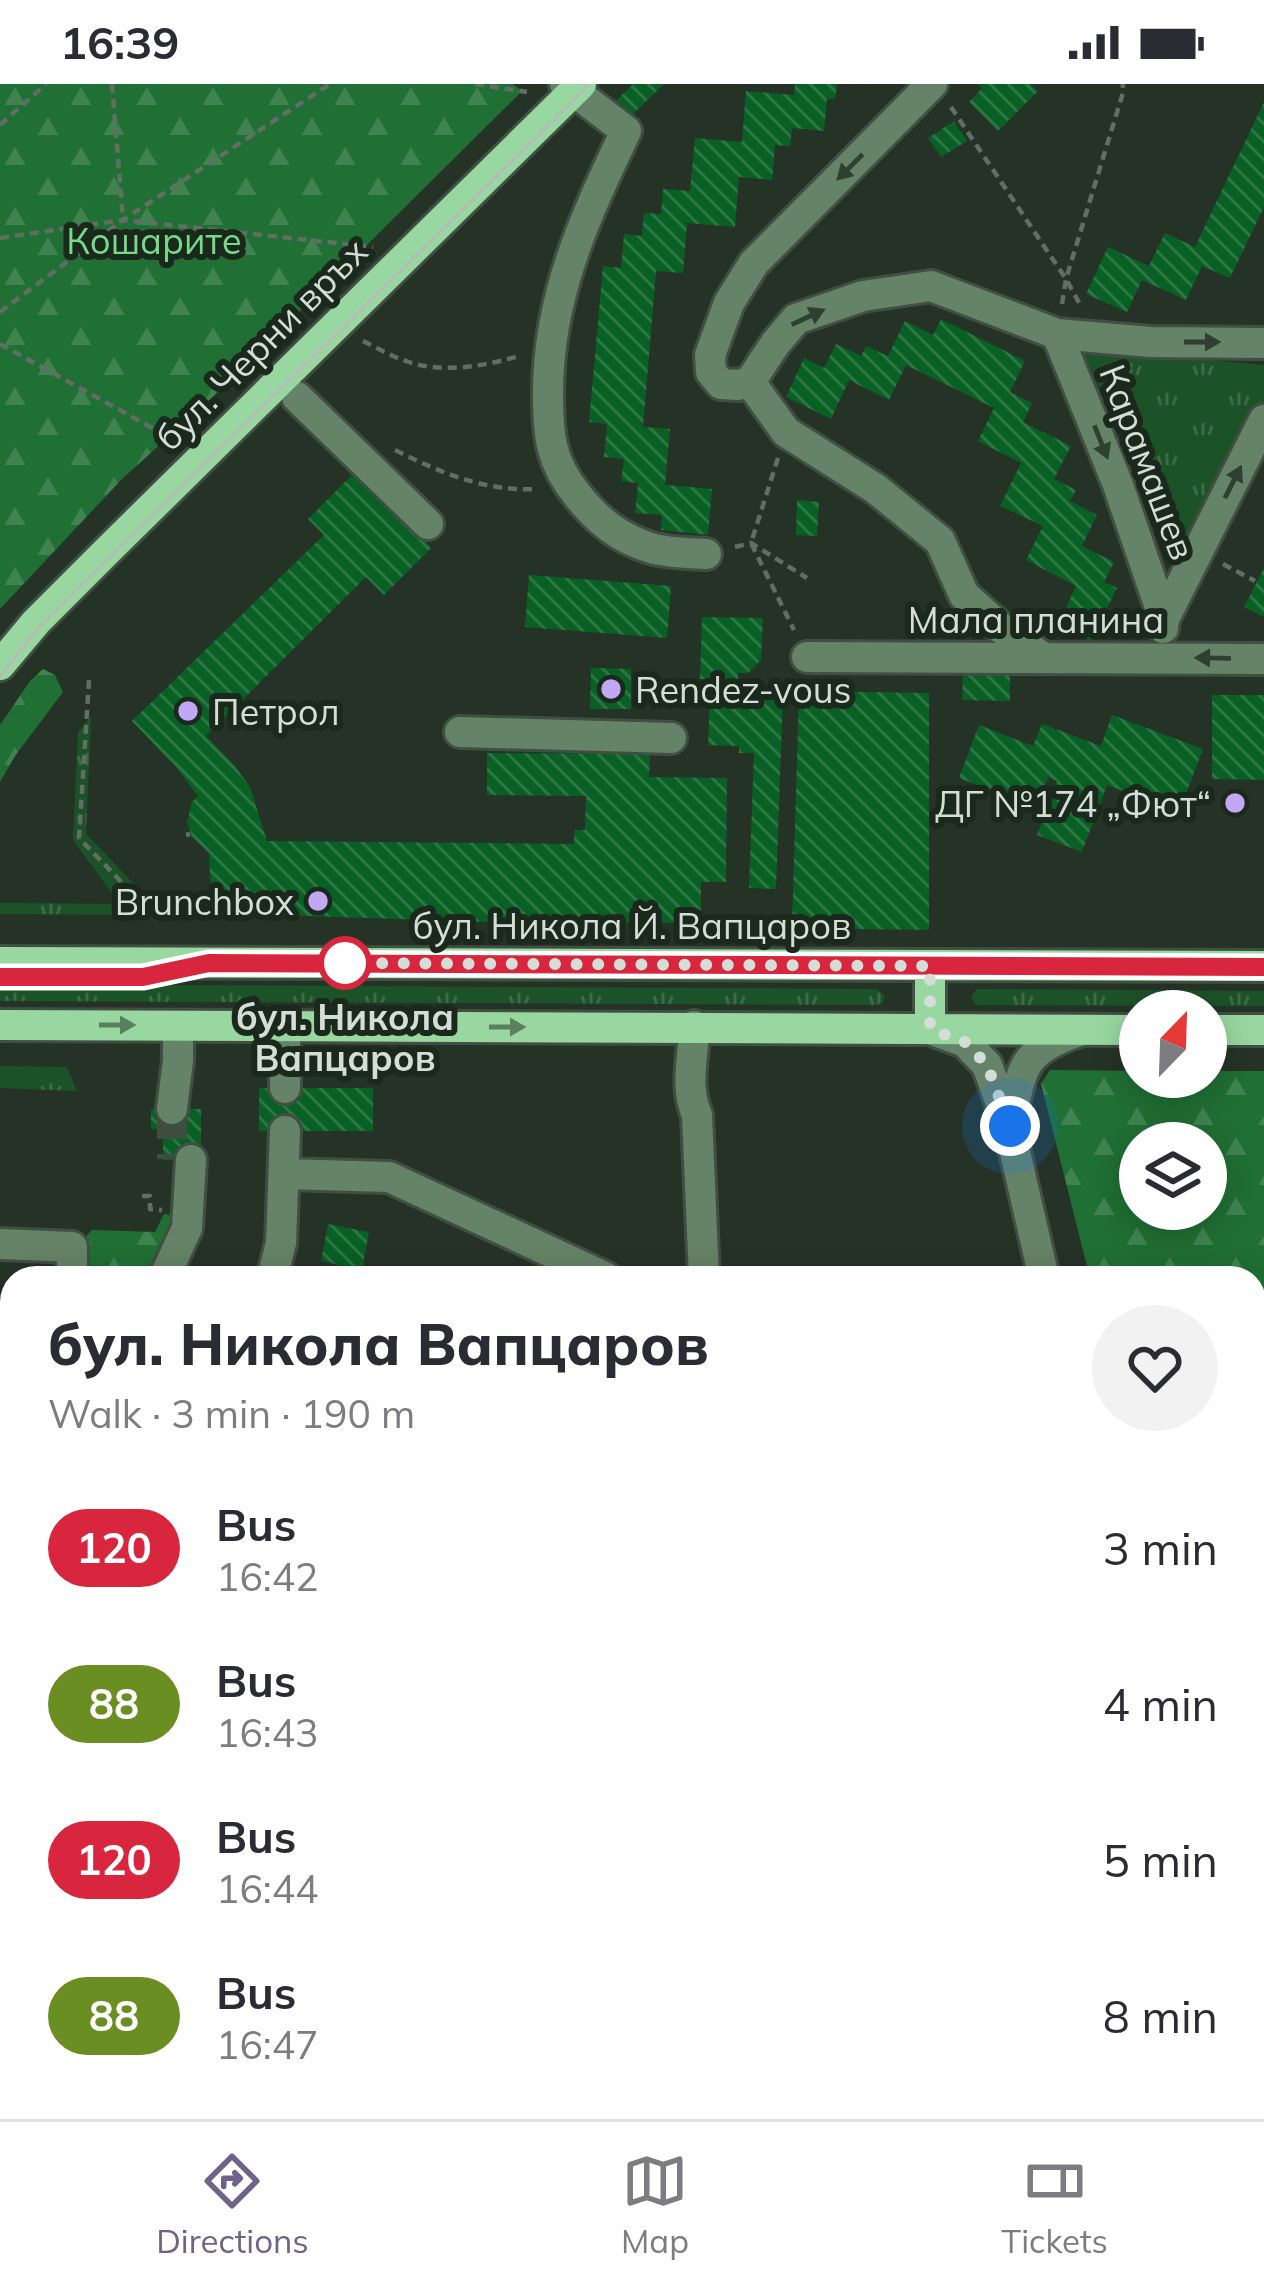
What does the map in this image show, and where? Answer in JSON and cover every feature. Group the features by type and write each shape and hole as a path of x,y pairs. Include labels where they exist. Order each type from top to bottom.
{"main road":[{"name":"бул. Черни връх","path":"0,665 64,594 573,86"},
{"name":"бул. Никола Й. Вапцаров","path":"0,962 1264,967"},
{"path":"930,966 930,1029"},
{"path":"0,1024 285,1027 694,1042 930,1029 1119,1030"},
{"path":"1227,1030 1264,1030"}],"street":[{"path":"573,86 626,131 580,228 560,291 550,342 548,436 570,486 593,516 618,536 655,550 706,554"},
{"path":"941,94 754,263 729,302 710,355 711,372 721,384 750,382 786,432 876,489 940,542 964,595 1044,658"},
{"name":"Карамашев","path":"750,382 796,319 863,296 932,286 1057,334 1151,342 1264,343"},
{"name":"Карамашев","path":"1057,334 1118,485 1164,619"},
{"path":"297,397 428,524"},
{"path":"1161,658 1164,619 1264,420"},
{"name":"Мала планина","path":"807,657 1264,658"},
{"path":"460,732 671,738"},
{"path":"0,977 143,977 209,963"},
{"path":"178,1025 178,1060 191,1092 182,1109"},
{"path":"285,1027 285,1088"},
{"path":"930,1029 965,1042 987,1065 1010,1126 1040,1266"},
{"path":"1010,1126 1026,1063 1047,1042 1082,1029"},
{"path":"694,1042 703,1073 697,1115 703,1266"},
{"path":"275,1266 281,1243 285,1131"},
{"path":"170,1266 188,1228 172,1190 182,1160"},
{"path":"284,1174 389,1177 581,1266"},
{"path":"0,1244 72,1246 72,1266"}],"path":[{"path":"0,125 46,84"},
{"path":"112,84 123,220"},
{"path":"0,312 123,220 331,84"},
{"path":"475,84 526,92"},
{"path":"1057,334 1066,279 1123,84"},
{"path":"941,94 1084,312"},
{"path":"0,238 123,220 373,247"},
{"path":"358,339 410,363 447,367 517,357 550,342"},
{"path":"0,344 174,440"},
{"path":"786,432 752,543 807,657"},
{"path":"393,449 440,473 476,484 527,489"},
{"path":"752,543 807,578"},
{"path":"1232,569 1256,581"},
{"path":"89,680 79,838 157,919"},
{"path":"180,894 191,920"},
{"path":"142,1196 150,1196 150,1209 165,1210 165,1204"}],"green space":[{"name":"Кошарите","path":"0,84 513,84 522,91 228,383 122,479 0,609"},
{"path":"1081,349 1264,365 1264,401 1179,560 1141,472"},
{"path":"43,669 55,675 63,692 0,782 0,725"},
{"path":"91,716 86,834 161,912 0,914 0,903 120,904 73,840 78,732"},
{"path":"0,984 877,989 885,996 877,1005 0,1001"},
{"path":"977,989 1120,990 1119,1005 976,1005 971,997"},
{"path":"1227,991 1264,991 1264,1006 1227,1006"},
{"path":"0,1066 67,1067 77,1091 0,1088"},
{"path":"1050,1070 1119,1071 1119,1098 1227,1098 1227,1071 1264,1071 1264,1266 1087,1266 1041,1084"},
{"path":"164,1214 173,1216 174,1225 154,1266 86,1266 87,1235 92,1230 155,1232"}],"building":[{"path":"633,84 664,84 631,116 616,101"},
{"path":"795,84 837,84 835,99 827,99 824,131 792,128 790,146 775,145 772,180 739,177 735,227 687,223 683,273 656,271 643,427 670,429 665,485 712,489 708,535 661,530 662,515 635,513 638,483 621,481 624,459 604,457 607,424 589,422 603,266 621,268 624,234 642,236 644,213 661,214 663,189 690,191 695,138 742,142 746,91 794,95"},
{"path":"978,84 1030,84 1038,91 998,131 969,102 982,88"},
{"path":"1264,102 1264,207 1230,278 1202,266 1186,300 1142,280 1127,312 1086,294 1108,247 1149,266 1165,233 1195,247"},
{"path":"954,121 967,141 941,157 928,138"},
{"path":"941,319 1025,361 1010,392 1032,403 1023,422 1071,446 1054,479 1076,490 1070,501 1097,515 1082,546 1114,562 1104,582 1117,588 1091,641 1080,636 1085,627 1062,616 1076,586 1026,560 1043,526 1000,506 1021,463 978,441 994,408 906,365 889,400 849,380 831,419 786,397 804,358 824,368 836,344 861,356 866,346 888,356 905,321 933,335"},
{"path":"355,472 431,548 384,595 366,577 206,736 250,787 267,841 574,844 574,830 585,830 586,796 487,795 487,753 650,754 649,777 727,778 726,882 701,882 701,923 218,913 218,896 211,897 209,853 192,837 187,822 198,796 132,721 324,535 308,519"},
{"path":"797,500 819,502 817,536 796,535"},
{"path":"1264,568 1264,617 1244,607"},
{"path":"529,575 671,586 667,638 525,627"},
{"path":"702,617 763,618 761,660 748,673 738,673 738,680 700,679"},
{"name":"Rendez-vous","path":"591,668 631,669 631,709 590,709"},
{"path":"963,672 1010,674 1010,701 962,700"},
{"path":"741,691 783,692 776,889 749,888 754,753 739,753 739,746 708,745 710,700 741,701"},
{"path":"799,691 929,693 929,930 792,928"},
{"path":"1212,695 1264,695 1264,780 1212,779"},
{"path":"1112,715 1203,749 1179,812 1107,785 1082,852 1037,835 1057,781 1048,777 1037,808 959,778 979,725 1033,746 1042,724 1101,746"},
{"path":"259,1088 373,1088 373,1131 259,1131"},
{"path":"151,1109 201,1109 201,1160 163,1160 163,1129 151,1129"},
{"path":"328,1224 369,1232 363,1266 321,1261"}],"tunnel":[{"path":"172,1109 172,1159"}],"tram line":[{"path":"0,676 40,626 590,84"}],"bus line":[{"name":"120","path":"0,977 143,977 209,963 1264,967"}],"place":[{"name":"Rendez-vous","path":"611,689"},
{"name":"Петрол","path":"188,711"},
{"name":"ДГ №174 „Фют“","path":"1235,803"},
{"name":"Brunchbox","path":"318,901"},
{"name":"бул. Никола Вапцаров","path":"345,963"}],"route":[{"path":"345,963 930,966 930,1029 965,1042 987,1065 1010,1126"}]}
